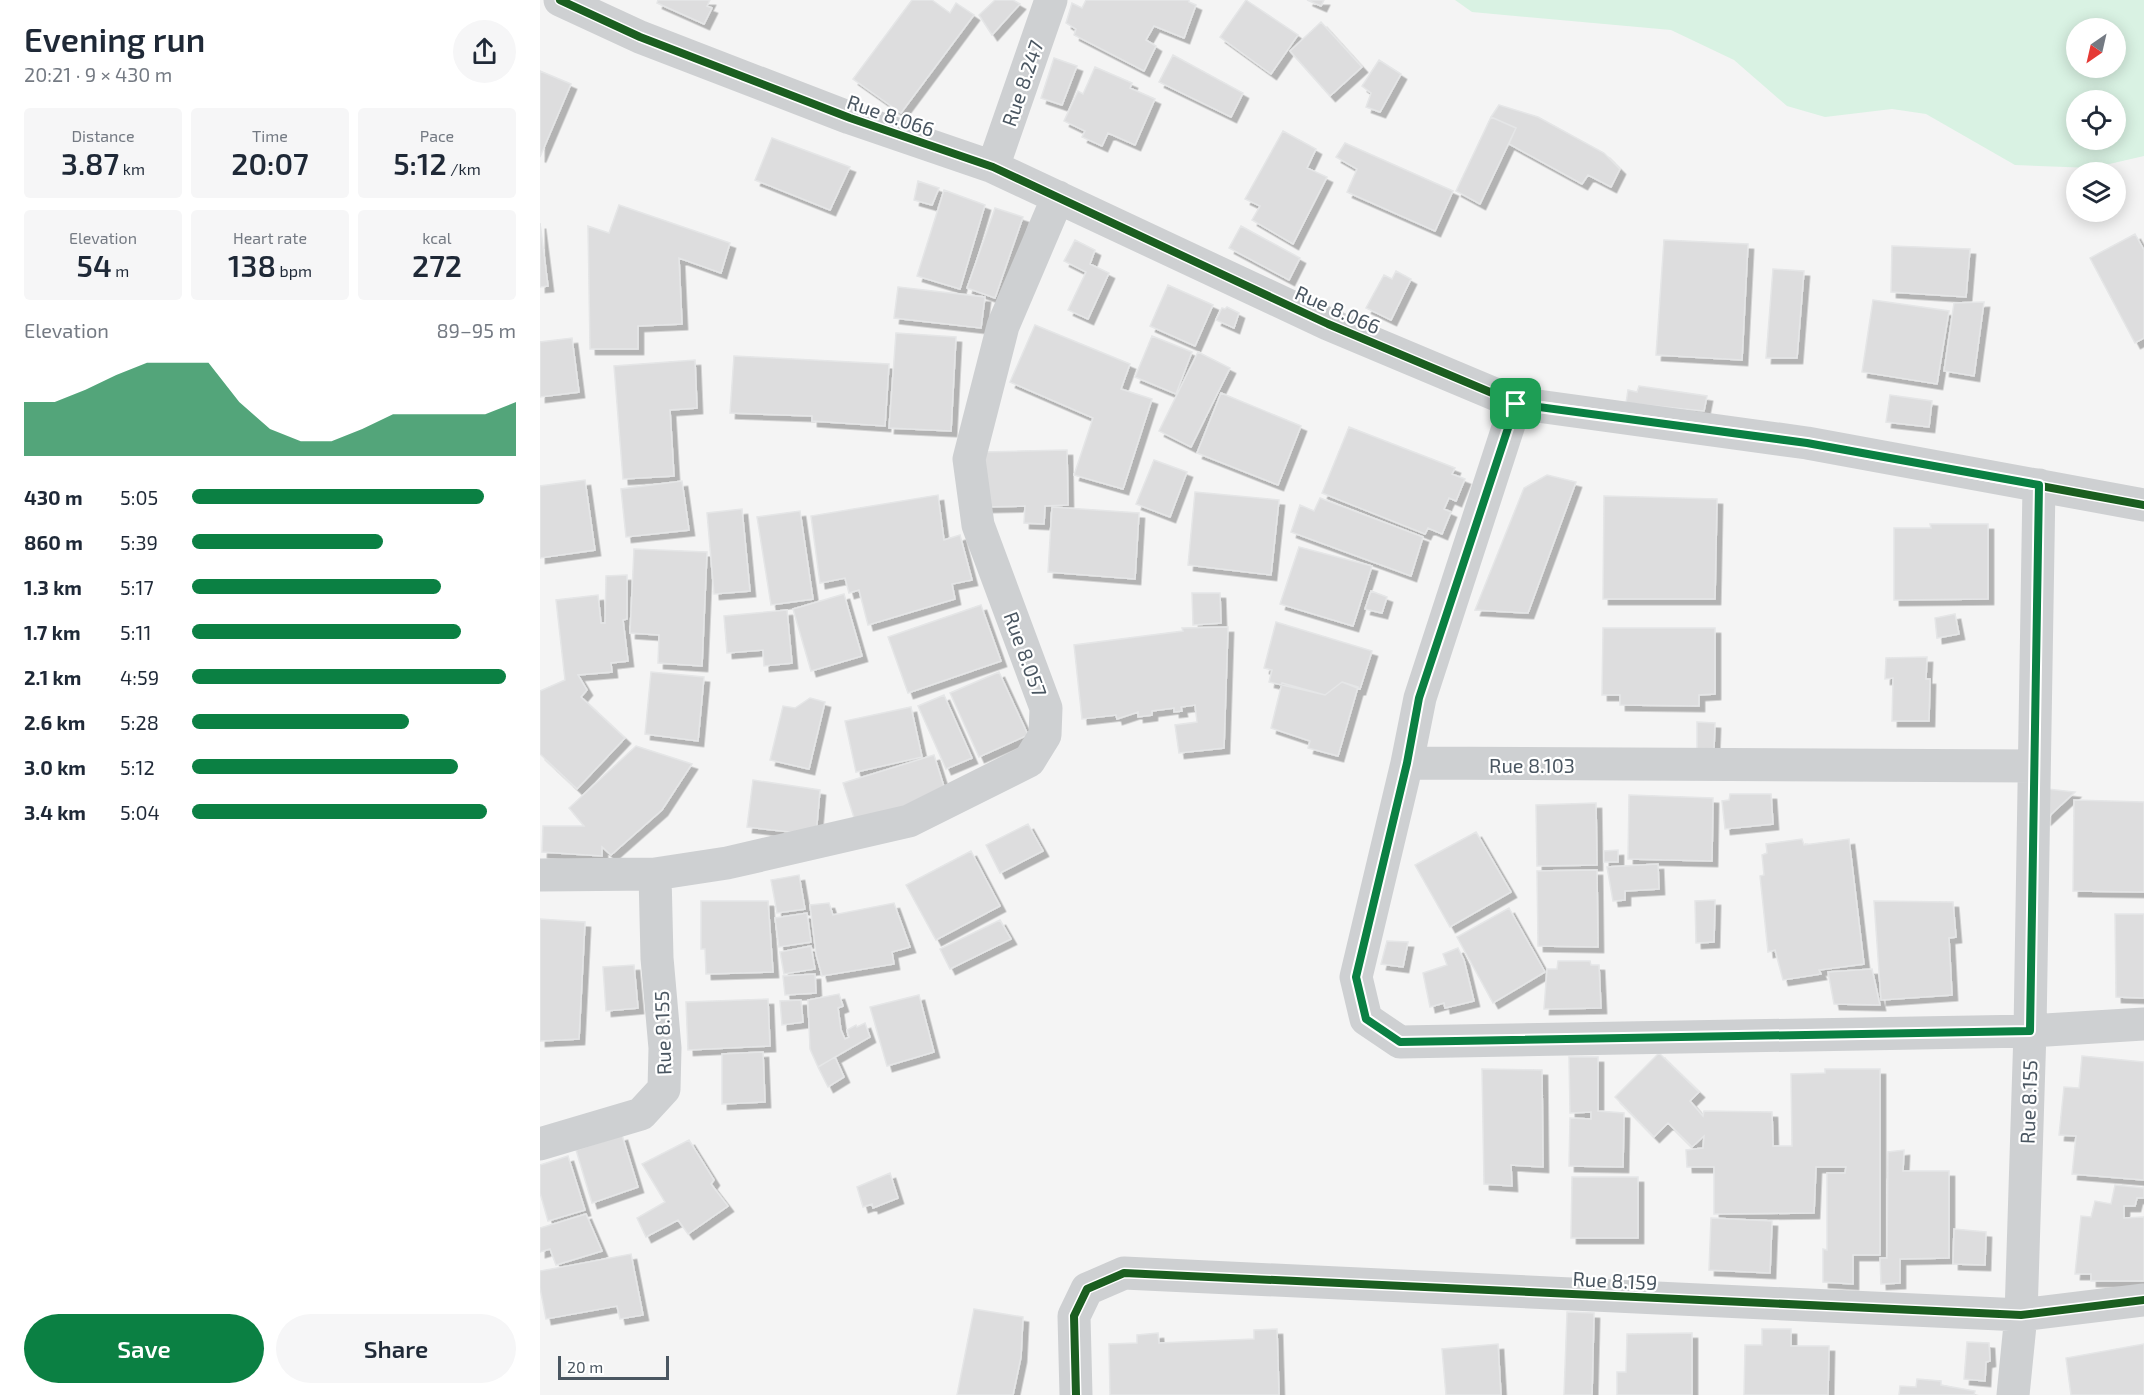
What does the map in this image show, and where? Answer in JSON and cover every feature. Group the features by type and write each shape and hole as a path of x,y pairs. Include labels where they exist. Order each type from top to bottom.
{"street":[{"name":"Rue 8.066","path":"560,0 640,37 850,118 993,167 1328,324 1516,404 1807,443 2144,505"},
{"name":"Rue 8.247","path":"993,167 1051,0"},
{"name":"Rue 8.057","path":"540,875 655,874 727,863 909,821 1029,761 1045,735 1046,708 978,525 969,459 1003,326 1058,197"},
{"path":"1516,404 1419,698 1407,763 1356,977 1366,1019 1400,1042 2030,1031 2144,1024"},
{"name":"Rue 8.155","path":"2013,1395 2021,1315 2030,1031 2039,485"},
{"name":"Rue 8.103","path":"1407,763 2034,765"},
{"name":"Rue 8.155","path":"540,1144 641,1114 664,1089 665,1047 657,958 655,874"},
{"name":"Rue 8.159","path":"1076,1395 1074,1316 1087,1288 1124,1273 2021,1315 2144,1300"}],"green space":[{"path":"1455,0 2144,0 2144,156 2118,162 2066,162 2066,167 2015,165 1926,114 1892,109 1825,117 1787,106 1734,60 1671,30 1472,12"}],"building":[{"path":"658,0 710,0 707,6 712,8 704,24 657,3"},
{"path":"912,0 932,0 950,13 956,3 974,15 901,113 853,79"},
{"path":"995,0 1013,0 1020,4 992,35 979,15"},
{"path":"1086,0 1189,0 1196,5 1184,38 1154,26 1146,40 1156,46 1144,71 1074,35 1076,29 1066,23 1072,3 1082,8"},
{"path":"1246,0 1298,35 1271,74 1220,37"},
{"path":"1307,0 1324,0 1321,6"},
{"path":"1321,22 1362,67 1330,96 1290,51"},
{"path":"1173,55 1243,93 1231,117 1159,82"},
{"path":"1054,58 1077,66 1062,105 1041,98"},
{"path":"1379,60 1401,74 1380,112 1366,107 1371,93 1362,86"},
{"path":"1095,67 1132,83 1130,88 1155,99 1135,145 1108,133 1102,146 1082,137 1085,131 1064,121 1078,91 1083,94"},
{"path":"540,71 571,84 540,157"},
{"path":"1499,105 1538,117 1604,153 1620,169 1611,187 1588,175 1582,184 1509,144 1516,128 1491,117"},
{"path":"1491,117 1516,128 1480,204 1456,191"},
{"path":"1283,131 1316,149 1307,168 1327,177 1293,244 1252,220 1260,206 1245,199"},
{"path":"772,138 850,167 830,210 755,180"},
{"path":"1345,143 1453,191 1435,231 1347,192 1357,169 1336,157"},
{"path":"918,181 939,188 932,205 914,200"},
{"path":"944,190 985,205 960,289 917,276"},
{"path":"619,205 730,243 721,273 679,258 682,324 638,326 638,349 590,349 588,226 609,233"},
{"path":"995,208 1023,217 995,298 967,288"},
{"path":"540,223 548,286 540,287"},
{"path":"1241,226 1300,258 1289,280 1229,248"},
{"path":"2135,234 2144,250 2144,338 2135,343 2090,258"},
{"path":"1075,240 1095,250 1090,264 1109,273 1088,319 1068,310 1086,272 1064,261"},
{"path":"1664,240 1748,244 1742,360 1656,355"},
{"path":"1892,246 1970,249 1966,297 1891,292"},
{"path":"1773,269 1804,271 1797,358 1766,358"},
{"path":"1396,271 1411,279 1391,320 1366,308 1384,275 1392,279"},
{"path":"1168,285 1213,305 1195,346 1150,326"},
{"path":"898,287 985,297 981,328 894,318"},
{"path":"1873,300 1949,311 1937,384 1862,372"},
{"path":"1984,302 1974,376 1944,371 1954,303"},
{"path":"1227,307 1239,313 1234,328 1216,320 1222,308"},
{"path":"1035,325 1130,364 1121,389 1152,399 1123,489 1074,475 1093,418 1010,382"},
{"path":"896,333 956,337 951,431 889,428"},
{"path":"1152,336 1192,352 1176,394 1135,377"},
{"path":"572,338 579,392 540,397 540,342"},
{"path":"1198,352 1230,368 1191,447 1159,431"},
{"path":"734,356 889,364 885,426 812,421 812,416 730,413"},
{"path":"695,360 697,408 670,410 674,476 623,479 614,366"},
{"path":"1639,386 1707,396 1704,411 1626,403 1628,390 1637,392"},
{"path":"1221,393 1301,426 1278,485 1197,453"},
{"path":"1890,395 1932,401 1929,427 1886,422"},
{"path":"1349,427 1455,468 1452,474 1465,479 1456,501 1449,498 1444,509 1451,512 1442,534 1428,528 1425,534 1322,493"},
{"path":"1067,450 1068,505 1045,506 1044,524 1024,523 1025,506 983,507 981,452"},
{"path":"1154,460 1187,472 1170,517 1136,504"},
{"path":"1547,475 1576,482 1528,613 1475,610 1524,488"},
{"path":"585,480 595,550 540,558 540,486"},
{"path":"682,481 689,530 626,537 621,489"},
{"path":"1195,492 1279,500 1271,575 1188,565"},
{"path":"938,495 944,540 960,535 972,580 952,584 955,599 868,625 859,590 849,593 845,578 820,583 811,516"},
{"path":"1604,496 1717,499 1715,599 1603,599"},
{"path":"1320,498 1423,537 1411,576 1291,532 1300,505 1314,511"},
{"path":"1052,507 1139,513 1135,579 1048,572"},
{"path":"742,509 750,591 714,594 707,513"},
{"path":"800,511 813,599 771,605 757,517"},
{"path":"1930,524 1988,524 1988,599 1894,600 1894,528 1931,528"},
{"path":"1299,547 1372,566 1353,626 1280,604"},
{"path":"634,549 707,552 702,666 658,663 659,635 630,633"},
{"path":"627,575 627,619 623,620 628,661 611,663 612,672 578,675 587,690 581,697 625,738 577,789 540,754 540,691 565,680 556,600 598,595 601,623 605,623 606,576"},
{"path":"1371,591 1387,597 1382,613 1365,609"},
{"path":"1192,593 1220,593 1221,623 1193,625"},
{"path":"844,594 862,656 811,671 793,609"},
{"path":"981,605 1001,661 908,693 888,637"},
{"path":"787,610 792,663 764,666 763,650 727,653 724,616"},
{"path":"1955,614 1959,634 1937,638 1935,618"},
{"path":"1276,622 1372,651 1360,689 1342,682 1325,695 1269,682 1272,670 1264,668"},
{"path":"1228,627 1224,748 1179,753 1175,725 1197,722 1195,705 1181,707 1182,711 1174,712 1174,708 1152,711 1152,715 1138,717 1138,712 1117,719 1116,715 1082,719 1074,645 1183,631 1182,628"},
{"path":"1603,628 1715,628 1715,694 1699,695 1699,706 1620,705 1620,695 1602,695"},
{"path":"1927,657 1926,679 1930,679 1929,721 1892,721 1893,678 1885,679 1886,658"},
{"path":"651,672 704,677 698,741 645,734"},
{"path":"999,672 1028,735 979,757 950,693"},
{"path":"1342,682 1358,687 1338,756 1308,748 1310,741 1271,728 1282,683 1325,695"},
{"path":"944,695 972,758 946,769 918,706"},
{"path":"810,698 825,702 809,769 770,760 783,706 795,708"},
{"path":"911,707 922,757 856,772 845,721"},
{"path":"1697,722 1715,723 1714,749 1697,750"},
{"path":"636,746 692,764 662,810 611,855 602,847 602,856 542,852 543,826 584,826 569,808"},
{"path":"934,755 947,796 856,824 843,783"},
{"path":"753,780 820,790 816,835 747,827"},
{"path":"2047,789 2075,792 2046,819"},
{"path":"1730,794 1771,794 1773,824 1725,829 1722,801 1729,800"},
{"path":"1629,795 1713,798 1712,861 1628,859"},
{"path":"2074,800 2144,802 2144,892 2073,891"},
{"path":"1596,803 1597,865 1537,866 1536,805"},
{"path":"1028,824 1043,851 1000,873 986,845"},
{"path":"1476,832 1511,892 1450,927 1415,865"},
{"path":"1802,839 1804,845 1849,839 1864,964 1819,970 1821,974 1783,980 1775,950 1768,952 1760,876 1764,875 1762,855 1767,853 1766,844"},
{"path":"1618,850 1618,862 1604,862 1604,851"},
{"path":"971,851 1000,906 936,940 906,885"},
{"path":"1658,864 1659,889 1625,891 1625,900 1613,901 1607,867"},
{"path":"1597,870 1598,947 1538,946 1537,871"},
{"path":"799,875 805,909 777,913 771,880"},
{"path":"1715,900 1714,942 1696,943 1695,901"},
{"path":"701,901 768,901 773,972 706,974 705,949 701,949"},
{"path":"1874,901 1953,902 1956,937 1949,938 1952,995 1881,1000"},
{"path":"829,903 833,915 894,903 910,947 892,952 894,964 822,976 816,954 810,905"},
{"path":"1509,908 1545,972 1493,1003 1457,937"},
{"path":"807,913 811,942 779,947 775,918"},
{"path":"2115,914 2144,914 2144,998 2116,997"},
{"path":"540,919 585,922 579,1039 540,1041"},
{"path":"1000,920 1011,939 950,969 940,949"},
{"path":"1387,941 1408,942 1403,967 1381,964"},
{"path":"811,946 815,969 784,974 780,952"},
{"path":"1458,948 1464,960 1474,1001 1445,1008 1444,1003 1430,1007 1423,973 1447,965 1443,954"},
{"path":"1558,961 1590,961 1591,965 1599,965 1601,1008 1544,1009 1547,969 1557,969"},
{"path":"634,965 638,1008 606,1011 603,967"},
{"path":"1872,969 1880,1005 1834,1004 1828,972"},
{"path":"815,974 816,993 785,995 783,976"},
{"path":"839,994 843,1006 838,1008 841,1030 845,1039 849,1037 847,1030 865,1023 870,1037 818,1067 810,1049 808,1000"},
{"path":"919,995 934,1052 887,1066 870,1007"},
{"path":"768,999 770,1046 688,1050 686,1002"},
{"path":"801,1000 803,1022 782,1025 780,1001"},
{"path":"763,1052 765,1102 722,1104 722,1054"},
{"path":"1659,1053 1699,1092 1690,1101 1703,1116 1704,1111 1772,1112 1773,1146 1792,1146 1791,1074 1825,1073 1825,1069 1880,1069 1880,1255 1853,1255 1853,1284 1823,1282 1823,1249 1827,1250 1827,1173 1845,1173 1846,1167 1816,1167 1814,1213 1714,1214 1714,1167 1687,1167 1686,1150 1703,1148 1704,1136 1692,1147 1668,1123 1654,1137 1615,1097"},
{"path":"2082,1056 2144,1062 2144,1180 2072,1174 2076,1136 2059,1135 2064,1087 2079,1088"},
{"path":"835,1057 844,1077 828,1087 818,1067"},
{"path":"1569,1057 1598,1057 1598,1111 1624,1113 1623,1167 1569,1166 1570,1118 1591,1119 1591,1112 1570,1113"},
{"path":"1482,1069 1542,1070 1543,1167 1511,1165 1512,1186 1484,1184"},
{"path":"622,1135 638,1187 592,1203 576,1150"},
{"path":"689,1140 714,1180 711,1184 728,1206 688,1234 678,1220 646,1237 637,1218 665,1202 642,1164"},
{"path":"1904,1150 1903,1171 1949,1171 1949,1258 1900,1259 1900,1283 1881,1284 1880,1258 1887,1258 1888,1152"},
{"path":"568,1156 585,1210 548,1221 540,1193 540,1165"},
{"path":"890,1173 898,1198 873,1208 872,1204 863,1207 857,1187"},
{"path":"1572,1177 1638,1177 1638,1238 1571,1238"},
{"path":"2115,1185 2144,1188 2144,1198 2137,1198 2135,1206 2124,1206 2124,1218 2144,1217 2144,1281 2091,1281 2091,1274 2075,1274 2081,1216 2091,1217 2095,1201 2111,1204"},
{"path":"586,1214 602,1251 556,1265 550,1249 540,1252 540,1228"},
{"path":"1711,1218 1772,1221 1770,1273 1709,1270"},
{"path":"1954,1229 1986,1232 1985,1265 1953,1264"},
{"path":"631,1254 643,1315 620,1319 617,1306 546,1319 540,1288 540,1271"},
{"path":"974,1309 1023,1317 1021,1357 1013,1395 957,1395"},
{"path":"1567,1312 1594,1313 1592,1395 1564,1395"},
{"path":"1277,1329 1279,1395 1110,1395 1109,1344 1137,1343 1137,1335 1158,1333 1159,1343 1254,1339 1254,1330"},
{"path":"1762,1329 1791,1329 1791,1346 1829,1346 1828,1395 1744,1395 1745,1345 1762,1345"},
{"path":"1692,1333 1692,1395 1617,1395 1617,1372 1626,1372 1627,1334"},
{"path":"1967,1342 1989,1343 1990,1361 1986,1362 1985,1381 1964,1379"},
{"path":"1498,1344 1501,1395 1446,1395 1442,1349"},
{"path":"2144,1344 2144,1395 2071,1395 2066,1358"},
{"path":"1917,1379 1941,1381 1941,1385 1975,1391 1974,1395 1899,1395 1900,1386 1916,1387"}],"cycle path":[{"path":"560,0 640,37 850,118 993,167 1328,324 1516,403 1807,443 2144,505"},
{"path":"1076,1395 1074,1316 1087,1289 1124,1273 2021,1315 2144,1300"}],"route":[{"path":"1516,404 1807,443 2039,485 2030,1031 1400,1042 1366,1019 1356,977 1407,763 1419,698 1516,404"}]}
